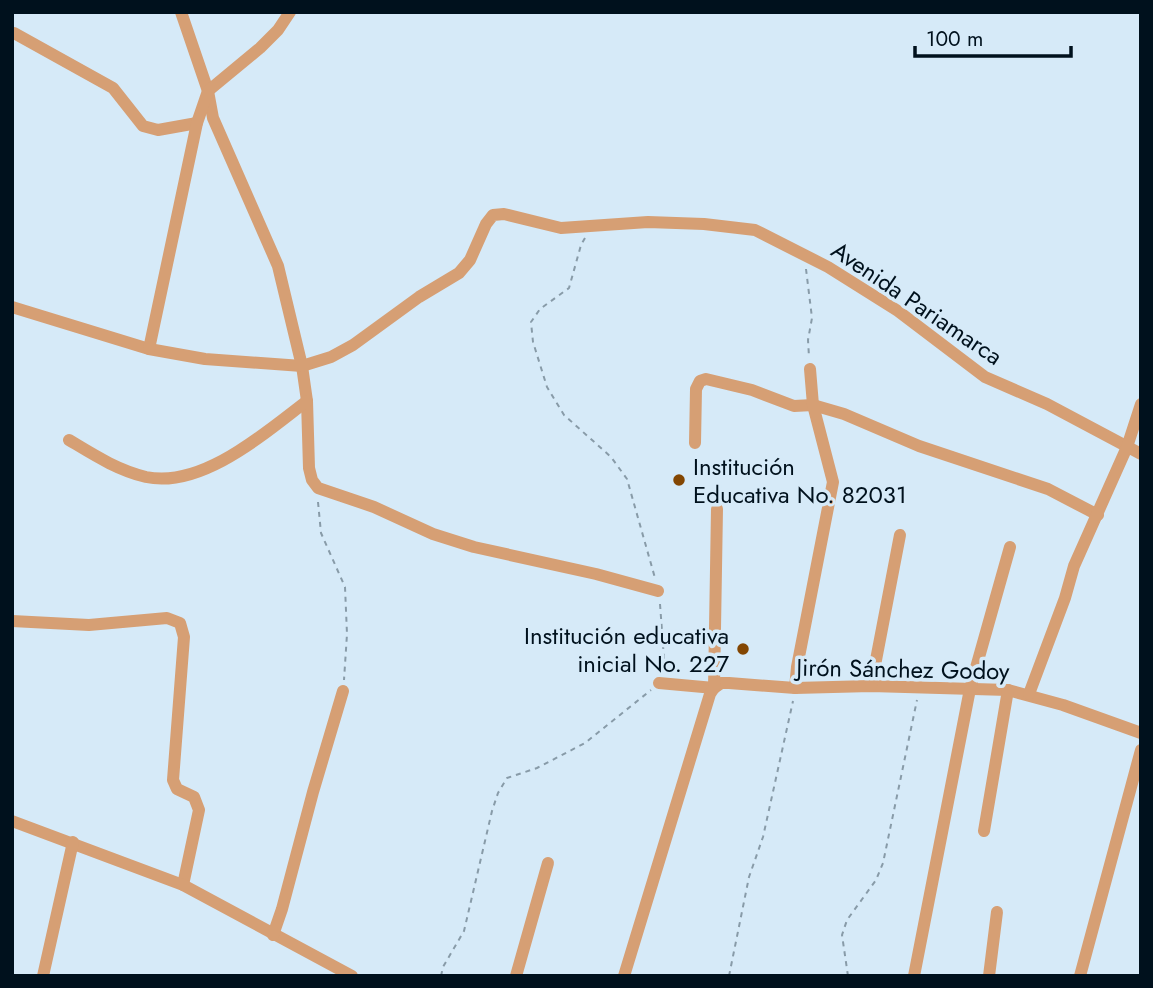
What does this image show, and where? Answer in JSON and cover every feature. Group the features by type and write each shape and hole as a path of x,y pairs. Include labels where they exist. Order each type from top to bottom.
{"street":[{"path":"181,12 208,91 213,118 278,266 302,366 307,401 309,468 312,480 318,488 374,507 433,534 464,544 596,574 658,592"},
{"path":"149,349 197,124 208,91 260,48 278,30 290,12"},
{"path":"14,33 113,88 143,126 158,130 197,124"},
{"name":"Avenida Pariamarca","path":"302,366 331,357 353,345 459,272 470,260 486,224 494,215 504,214 561,228 648,222 704,224 755,230 805,254 898,311 985,377 1047,404 1141,454"},
{"path":"12,307 149,349 205,359 302,366"},
{"path":"795,688 833,482 813,405 810,369"},
{"path":"695,443 696,388 700,381 706,379 752,390 794,406 813,405 844,414 931,451 1048,489 1098,515"},
{"path":"69,440 109,465 148,477 173,478 200,471 229,455 258,438 307,401"},
{"path":"1029,694 1074,566 1098,515 1110,480 1127,447 1141,404"},
{"path":"624,976 714,688 717,509"},
{"path":"871,686 900,535"},
{"path":"914,976 970,689 1010,547"},
{"path":"12,621 89,625 167,618 180,623 184,637 173,780 177,789 197,800 199,810 183,885"},
{"name":"Jirón Sánchez Godoy","path":"659,683 714,688 721,683 729,683 795,688 871,686 1008,690 1029,694 1141,733"},
{"path":"984,831 1008,690"},
{"path":"273,935 343,691"},
{"path":"1080,976 1141,750"},
{"path":"12,821 183,885 352,976"},
{"path":"43,976 73,842"},
{"path":"516,976 548,863"},
{"path":"989,976 997,912"}],"path":[{"path":"440,976 464,931 492,811 507,778 537,768 585,743 659,683 664,658 658,592 645,535 627,480 611,457 564,415 547,387 533,342 531,322 540,309 569,288 581,245 592,226"},
{"path":"805,254 812,318 808,340 810,369"},
{"path":"318,488 321,533 345,587 347,634 343,691"},
{"path":"729,976 749,877 771,805 795,688"},
{"path":"848,976 842,935 847,920 876,880 883,863 920,688"}],"place":[{"name":"Institución Educativa No. 82031","path":"679,480"},
{"name":"Institución educativa inicial No. 227","path":"743,649"}]}
